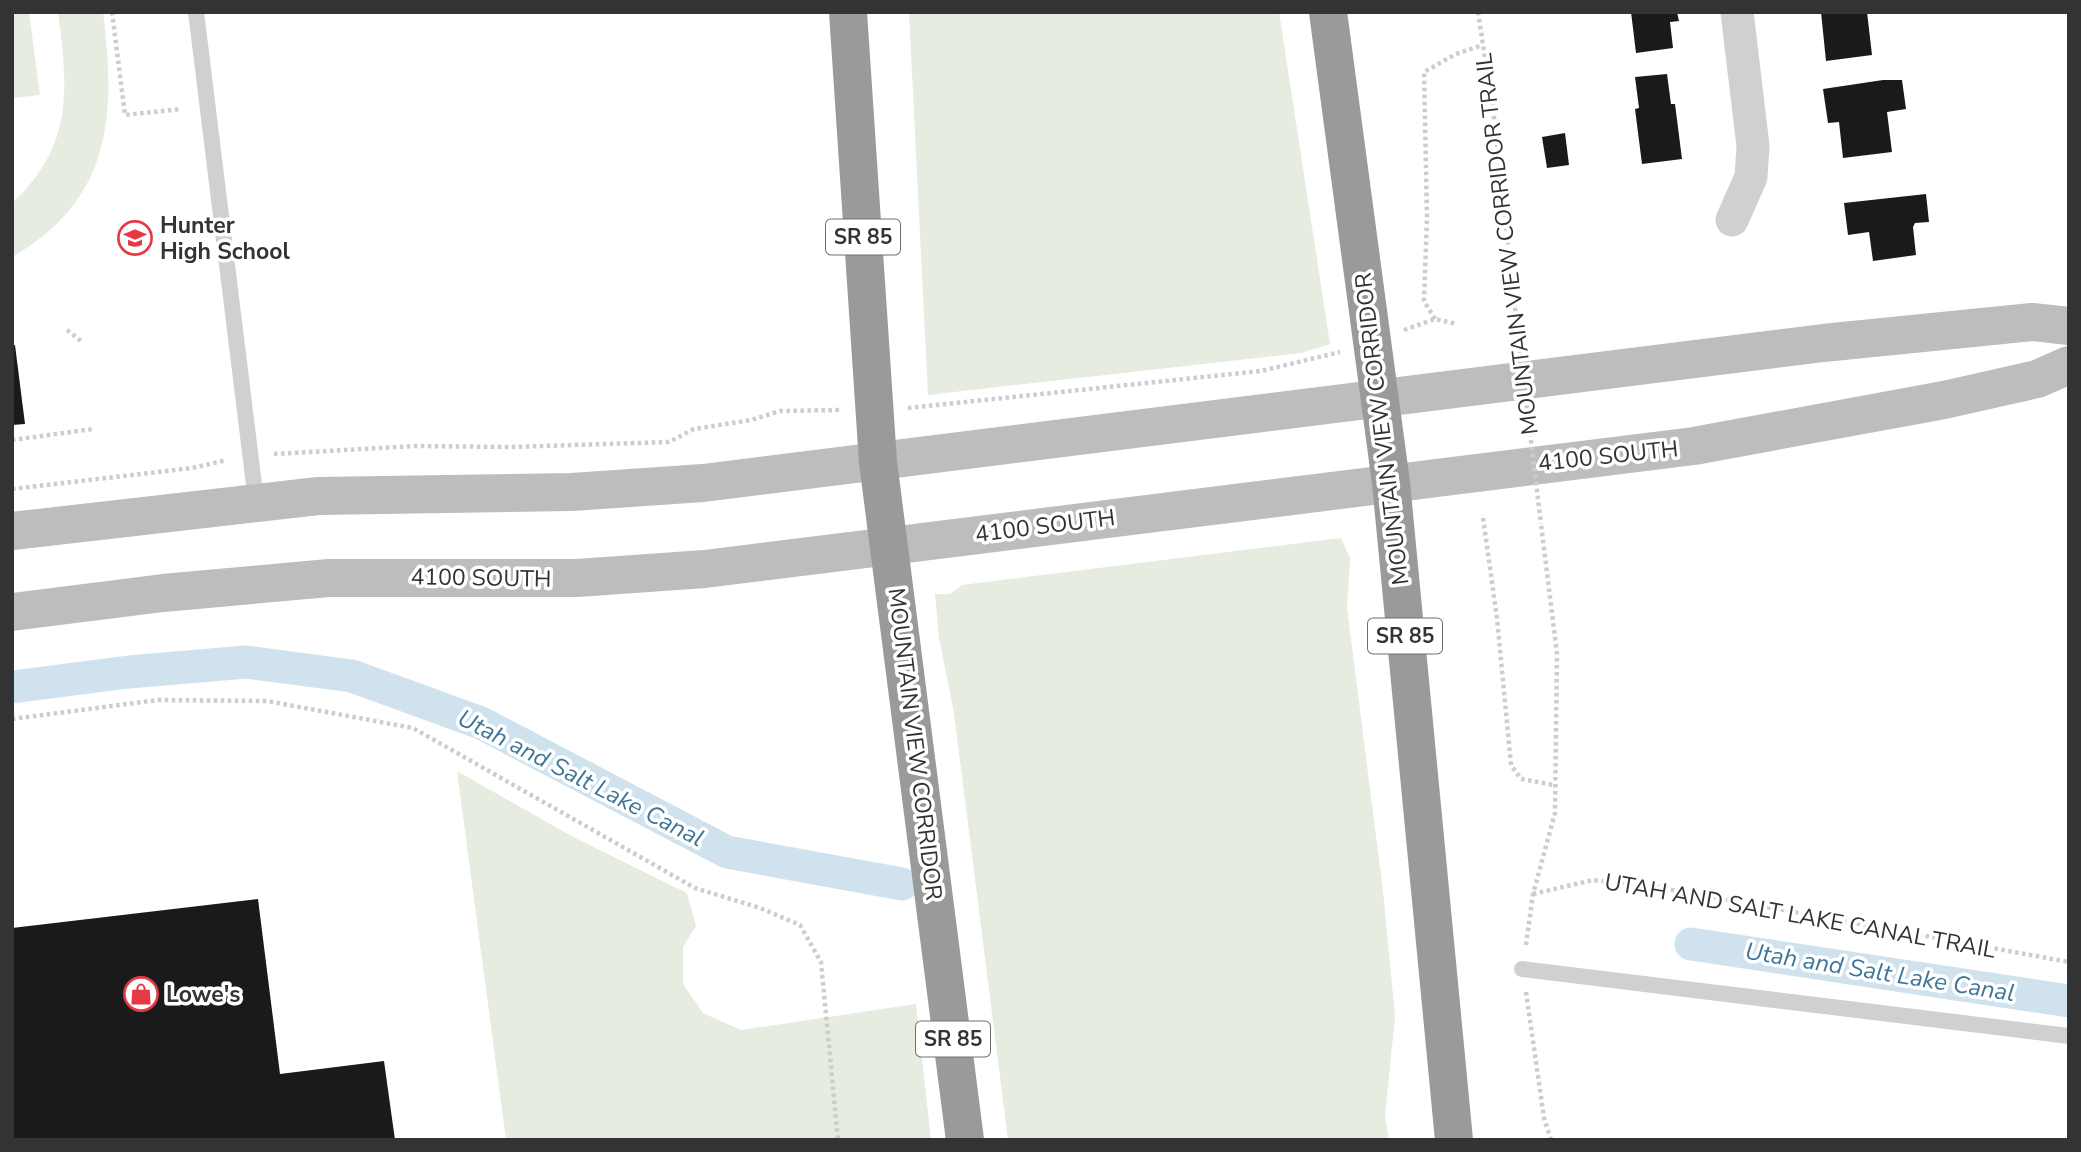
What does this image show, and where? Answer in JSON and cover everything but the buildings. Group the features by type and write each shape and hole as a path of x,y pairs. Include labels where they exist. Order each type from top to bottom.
{"highway":[{"name":"MOUNTAIN VIEW CORRIDOR","path":"848,12 878,462 928,834 965,1140"},
{"name":"MOUNTAIN VIEW CORRIDOR","path":"1328,12 1391,483 1454,1140"}],"main road":[{"path":"12,531 256,500 392,492 598,490 703,483 1823,343 2032,321 2069,326"},
{"name":"4100 SOUTH","path":"12,612 280,581 375,577 517,580 642,575 1693,446 1944,400 2037,379 2069,365"}],"street":[{"path":"1732,220 1751,177 1754,146 1737,12"}],"lane":[{"path":"196,12 256,500"},
{"path":"1522,969 2069,1036"}],"path":[{"path":"113,12 125,115 181,110"},
{"name":"MOUNTAIN VIEW CORRIDOR TRAIL","path":"1478,12 1495,124 1557,654 1555,813 1533,894 1522,969 1544,1118 1551,1140"},
{"path":"1457,324 1433,320 1424,301 1427,217 1424,72 1456,54 1483,45"},
{"path":"67,330 81,341"},
{"path":"935,407 1261,371 1340,352"},
{"path":"293,451 669,442 694,429 751,420 780,411"},
{"path":"12,440 93,429"},
{"path":"12,489 192,468 218,461"},
{"path":"1483,518 1497,618 1511,765 1521,779 1555,785"},
{"path":"12,719 158,701 267,701 413,728 695,888 760,908 800,925 821,962 838,1140"},
{"name":"UTAH AND SALT LAKE CANAL TRAIL","path":"1533,894 1593,880 1651,886 2069,962"}],"shaded area":[{"path":"12,12 29,12 40,95 12,98"},
{"path":"58,12 103,12 108,86 106,120 100,152 88,182 70,209 45,234 12,257 12,203 32,182 47,160 62,115 64,66"},
{"path":"909,12 1279,12 1330,344 1301,353 928,395"},
{"path":"1341,538 1350,558 1347,608 1383,891 1395,1017 1385,1115 1389,1140 1008,1140 954,713 939,638 935,594 950,594 962,585"},
{"path":"457,771 573,837 687,893 696,926 683,947 683,984 703,1013 741,1030 916,1004 931,1140 506,1140"}],"waterway":[{"name":"Utah and Salt Lake Canal","path":"12,687 129,672 246,662 352,676 481,723 727,852 902,884"},
{"name":"Utah and Salt Lake Canal","path":"1691,944 2069,1001"}],"place":[{"name":"Hunter High School","path":"135,238"},
{"name":"Lowe's","path":"141,994"}]}
